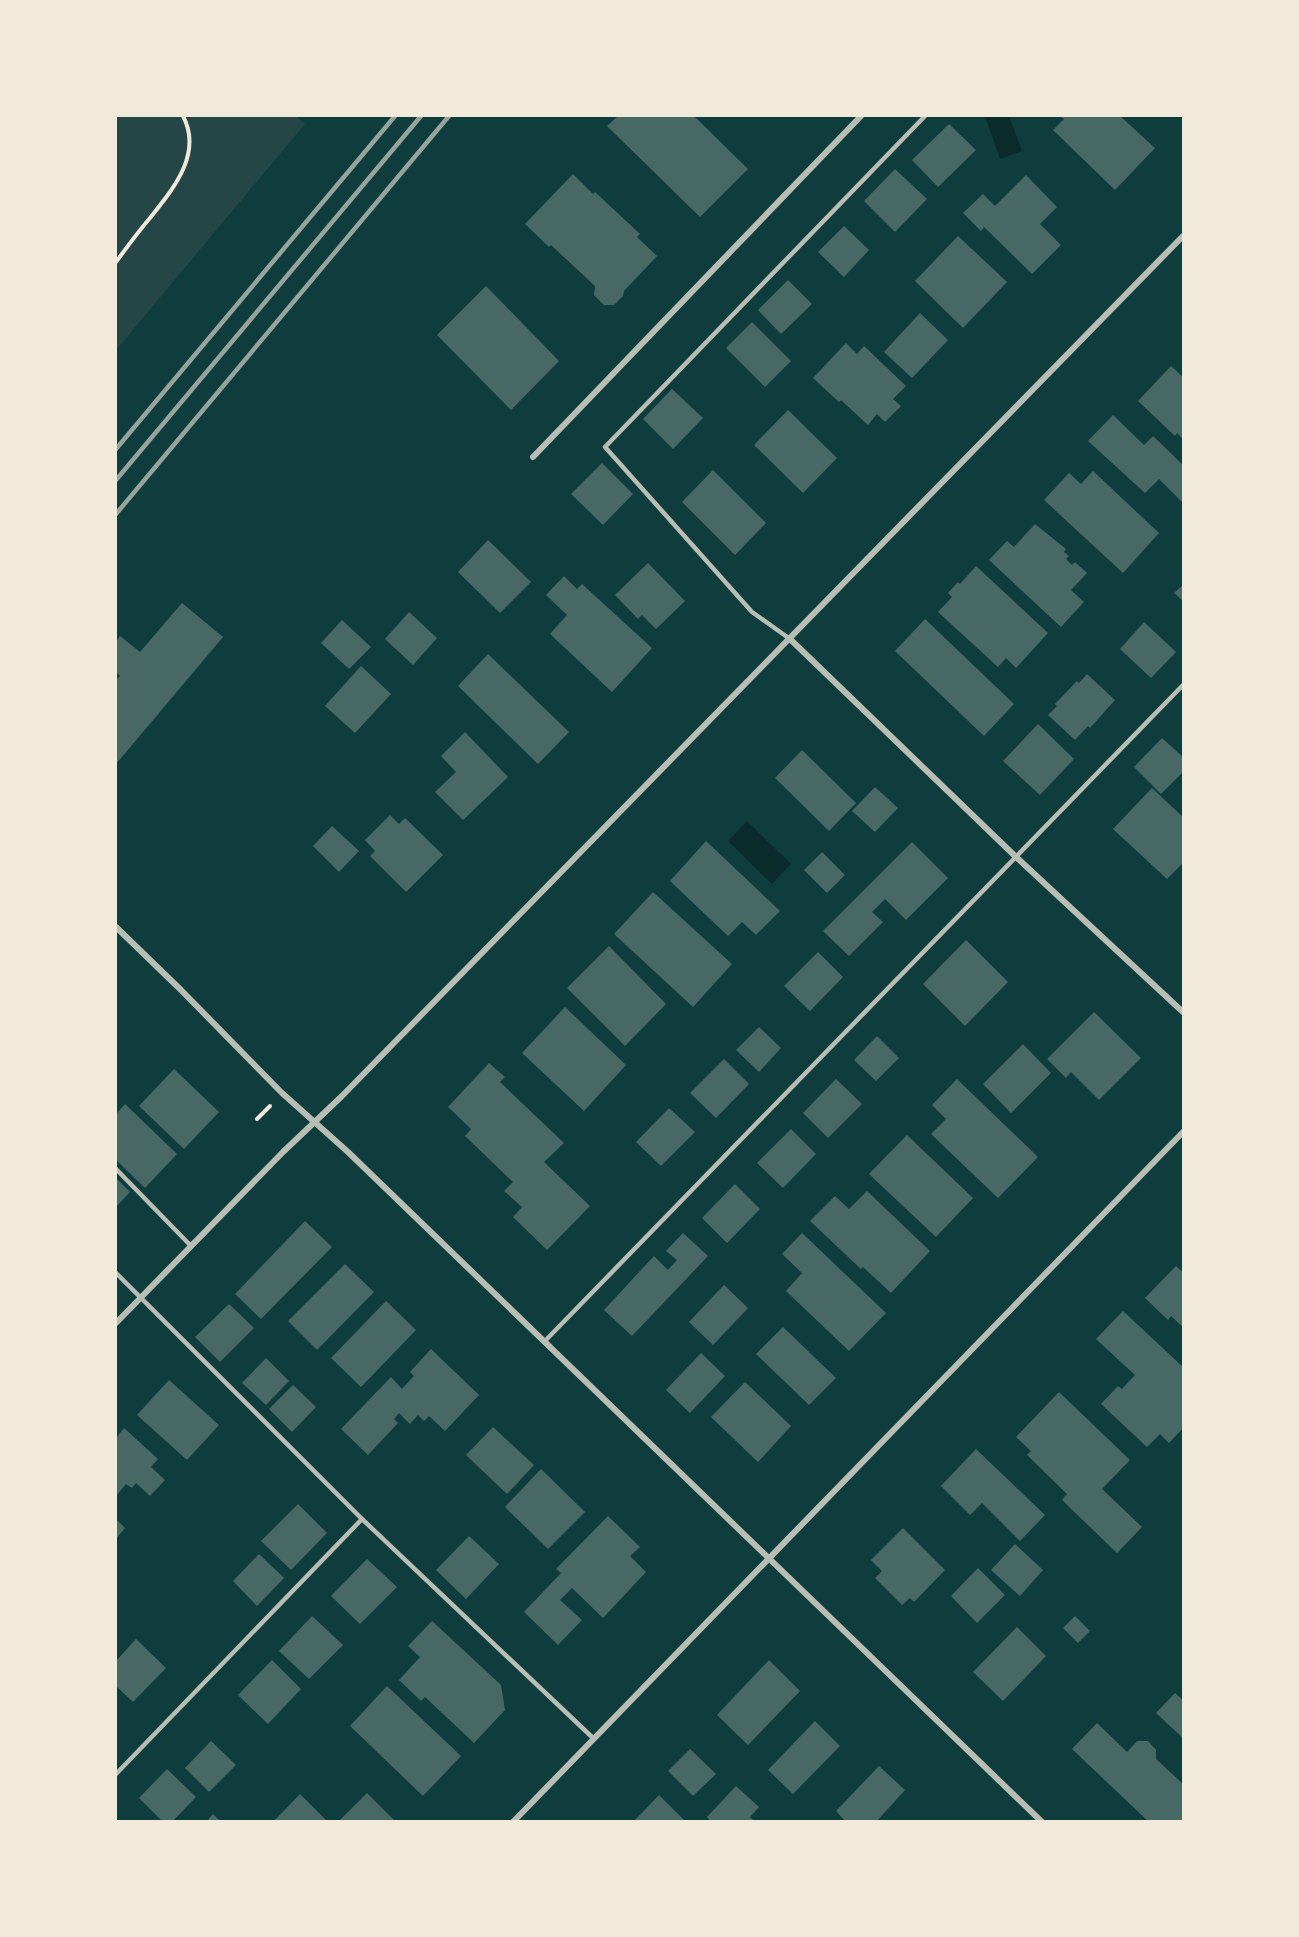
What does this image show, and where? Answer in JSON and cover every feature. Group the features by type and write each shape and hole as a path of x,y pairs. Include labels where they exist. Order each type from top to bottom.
{"street":[{"path":"533,457 861,116"},
{"path":"116,1323 790,639 1184,235"},
{"path":"790,639 1015,856 1184,1013"},
{"path":"116,927 282,1094 315,1122 1042,1821"},
{"path":"513,1821 1184,1131"}],"lane":[{"path":"790,639 752,612 604,447 925,116"},
{"path":"544,1342 1184,684"},
{"path":"116,1169 191,1246"},
{"path":"116,1273 362,1519 592,1738"},
{"path":"116,1774 362,1519"}],"path":[{"path":"116,262 176,185 185,166 190,144 188,125 183,116"}],"shaded area":[{"path":"116,116 296,116 305,124 116,350"},
{"path":"985,116 1009,116 1022,151 1000,159"},
{"path":"747,821 791,864 772,884 728,841"}],"building":[{"path":"618,116 694,116 748,169 700,217 607,126"},
{"path":"1060,116 1120,116 1155,148 1115,190 1053,130 1064,119"},
{"path":"949,124 976,150 938,187 912,160"},
{"path":"895,169 927,199 895,232 864,201"},
{"path":"573,174 640,234 637,237 657,256 614,305 604,305 594,295 595,286 525,224"},
{"path":"1026,175 1057,207 1040,224 1061,245 1032,274 984,227 981,231 963,213 983,194 995,206"},
{"path":"844,226 869,250 844,277 818,252"},
{"path":"958,236 1007,282 963,328 915,281"},
{"path":"788,280 812,304 781,334 758,310"},
{"path":"486,286 559,361 511,410 437,335"},
{"path":"920,313 948,340 912,378 884,352"},
{"path":"752,322 791,361 765,387 726,348"},
{"path":"846,343 857,354 864,346 906,386 893,399 901,406 885,422 877,414 868,425 813,378"},
{"path":"1171,366 1184,378 1184,440 1177,433 1175,436 1138,401"},
{"path":"672,389 703,418 673,449 643,419"},
{"path":"788,410 837,458 803,493 754,445"},
{"path":"1113,415 1144,445 1153,436 1184,466 1184,504 1159,479 1145,493 1088,441"},
{"path":"602,463 633,494 603,525 571,494"},
{"path":"713,470 766,523 735,555 682,502"},
{"path":"1093,471 1159,533 1123,573 1044,500 1069,473 1081,484"},
{"path":"1035,524 1066,549 1064,552 1069,556 1066,559 1072,565 1075,562 1087,573 1071,590 1084,602 1061,627 989,560 1007,541 1014,547"},
{"path":"488,540 531,582 500,613 458,572"},
{"path":"648,563 685,601 656,629 642,615 638,619 615,595"},
{"path":"976,566 1048,633 1016,668 1006,658 998,667 938,612 952,597 948,593 958,582 960,584"},
{"path":"564,576 577,589 582,584 652,648 612,692 550,634 567,615 546,595"},
{"path":"1184,584 1184,602 1174,593"},
{"path":"182,603 223,637 116,764 116,680 120,676 116,672 116,642 120,636 140,652"},
{"path":"409,612 437,638 413,665 385,639"},
{"path":"925,619 1014,704 984,736 895,651"},
{"path":"342,620 371,647 349,669 321,643"},
{"path":"1144,622 1176,652 1151,678 1120,649"},
{"path":"488,654 569,732 538,764 458,686"},
{"path":"361,666 391,694 355,733 325,706"},
{"path":"1087,674 1115,700 1090,728 1088,726 1075,740 1048,715 1057,706 1055,704"},
{"path":"1038,724 1074,759 1040,795 1003,761"},
{"path":"465,732 508,777 463,820 435,792 456,772 441,756"},
{"path":"1162,738 1184,758 1184,771 1161,794 1134,767"},
{"path":"802,750 856,803 829,831 775,778"},
{"path":"875,787 898,808 875,832 852,811"},
{"path":"1152,788 1184,818 1184,862 1167,879 1113,829"},
{"path":"390,815 399,824 405,818 443,855 406,892 370,856 375,851 365,840"},
{"path":"332,826 359,851 339,872 313,846"},
{"path":"706,841 780,911 756,935 742,922 728,936 670,881"},
{"path":"912,842 948,878 906,920 885,899 872,912 883,922 849,956 823,931"},
{"path":"822,852 845,875 827,893 804,870"},
{"path":"653,892 732,964 693,1007 614,934"},
{"path":"966,940 1008,982 965,1026 923,984"},
{"path":"609,946 666,1004 625,1046 567,988"},
{"path":"818,952 843,977 810,1011 784,986"},
{"path":"565,1007 626,1065 584,1111 522,1053"},
{"path":"1094,1012 1141,1058 1099,1100 1071,1072 1066,1078 1047,1059"},
{"path":"759,1027 781,1048 759,1072 736,1050"},
{"path":"877,1036 899,1058 876,1081 854,1060"},
{"path":"1023,1044 1051,1073 1011,1113 983,1084"},
{"path":"724,1059 749,1084 716,1118 690,1093"},
{"path":"489,1063 505,1077 500,1082 564,1143 544,1162 590,1206 547,1250 513,1217 522,1207 504,1191 513,1182 465,1136 471,1129 448,1107"},
{"path":"174,1069 219,1112 184,1149 139,1106"},
{"path":"836,1079 862,1104 828,1138 803,1113"},
{"path":"957,1079 1038,1157 998,1198 931,1134 946,1119 932,1105"},
{"path":"125,1104 177,1154 145,1188 116,1160 116,1114"},
{"path":"669,1108 695,1132 661,1166 636,1142"},
{"path":"791,1129 816,1154 783,1188 757,1163"},
{"path":"907,1135 973,1198 936,1237 869,1174"},
{"path":"116,1178 130,1192 116,1207"},
{"path":"735,1184 760,1209 727,1243 702,1218"},
{"path":"867,1191 930,1251 891,1293 863,1267 861,1269 810,1221 835,1196 849,1209"},
{"path":"305,1221 332,1247 261,1319 235,1294"},
{"path":"683,1233 708,1256 632,1336 604,1310 654,1256 668,1270 677,1260 666,1251"},
{"path":"802,1233 886,1313 849,1351 786,1291 802,1273 782,1254"},
{"path":"345,1264 374,1292 317,1350 288,1321"},
{"path":"1176,1266 1184,1273 1184,1328 1171,1316 1168,1320 1145,1298"},
{"path":"724,1285 748,1308 713,1345 689,1322"},
{"path":"386,1301 416,1330 361,1387 331,1358"},
{"path":"229,1304 254,1328 220,1362 195,1337"},
{"path":"1123,1311 1184,1368 1184,1427 1169,1443 1160,1434 1147,1447 1101,1404 1118,1386 1122,1389 1135,1375 1096,1339"},
{"path":"783,1327 836,1378 809,1405 756,1354"},
{"path":"431,1349 479,1395 445,1431 429,1416 424,1421 418,1415 410,1424 399,1413 394,1419 398,1423 368,1455 341,1429 391,1377 402,1389 414,1376 410,1372"},
{"path":"701,1353 725,1376 690,1413 666,1390"},
{"path":"266,1358 289,1381 266,1405 242,1383"},
{"path":"169,1380 219,1425 187,1460 137,1415"},
{"path":"745,1382 791,1426 758,1462 711,1417"},
{"path":"293,1385 316,1407 292,1432 269,1409"},
{"path":"1059,1392 1130,1460 1102,1489 1142,1527 1117,1553 1062,1500 1067,1494 1027,1455 1031,1451 1016,1437"},
{"path":"493,1427 534,1465 507,1494 466,1455"},
{"path":"124,1428 158,1459 151,1467 165,1480 150,1496 136,1483 132,1488 126,1484 116,1496 116,1438"},
{"path":"976,1449 1045,1515 1020,1541 982,1503 970,1515 941,1486"},
{"path":"541,1469 585,1512 548,1549 505,1507"},
{"path":"298,1504 327,1533 291,1570 261,1541"},
{"path":"608,1516 640,1547 630,1556 646,1572 603,1618 572,1588 560,1600 582,1620 558,1645 524,1612 561,1573 556,1569"},
{"path":"116,1519 125,1528 116,1539"},
{"path":"903,1528 945,1570 914,1602 910,1598 902,1605 875,1578 882,1571 871,1560"},
{"path":"469,1536 499,1564 466,1599 436,1570"},
{"path":"1015,1544 1043,1570 1020,1596 991,1570"},
{"path":"259,1554 284,1578 257,1606 233,1581"},
{"path":"367,1559 397,1587 360,1624 331,1596"},
{"path":"978,1568 1005,1595 977,1623 951,1596"},
{"path":"312,1616 343,1645 309,1679 279,1651"},
{"path":"1075,1616 1090,1631 1078,1643 1063,1628"},
{"path":"432,1621 501,1685 505,1710 474,1743 425,1697 421,1701 399,1680 420,1657 408,1646"},
{"path":"1017,1627 1046,1656 1003,1701 973,1672"},
{"path":"136,1639 166,1668 133,1702 116,1686 116,1661"},
{"path":"272,1660 301,1689 268,1724 238,1695"},
{"path":"769,1660 800,1691 748,1745 717,1715"},
{"path":"387,1686 461,1756 423,1796 350,1726"},
{"path":"1175,1693 1184,1701 1184,1739 1156,1713"},
{"path":"815,1721 840,1746 793,1794 768,1770"},
{"path":"1097,1723 1127,1752 1137,1741 1148,1741 1156,1750 1156,1759 1184,1785 1184,1822 1149,1822 1072,1749"},
{"path":"211,1741 236,1765 209,1792 185,1768"},
{"path":"690,1749 716,1774 693,1796 668,1771"},
{"path":"879,1766 905,1790 876,1822 846,1822 836,1811"},
{"path":"167,1769 196,1797 172,1822 163,1822 139,1798"},
{"path":"736,1786 759,1807 750,1817 755,1822 711,1822 707,1817"},
{"path":"367,1793 396,1822 338,1822"},
{"path":"300,1794 328,1822 273,1822"},
{"path":"659,1795 686,1822 637,1822 635,1820"},
{"path":"213,1814 221,1822 206,1822"}],"railway":[{"path":"116,449 395,116"},
{"path":"116,480 421,116"},
{"path":"116,514 449,116"}]}
